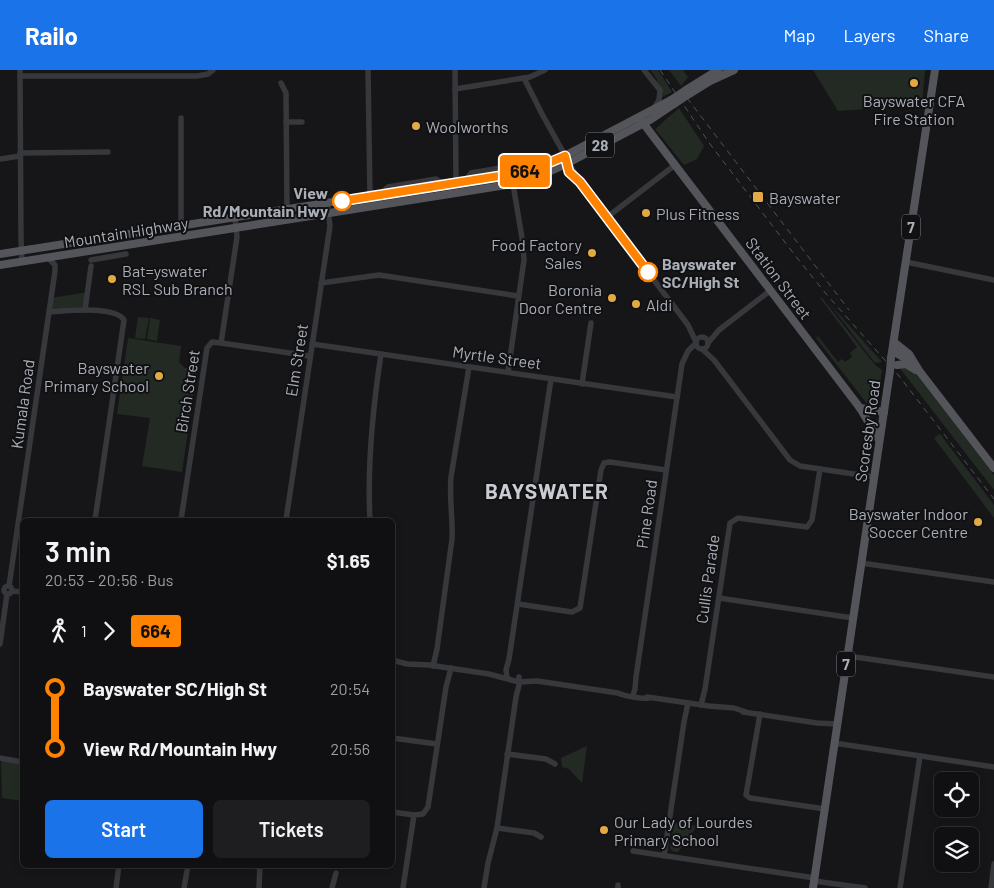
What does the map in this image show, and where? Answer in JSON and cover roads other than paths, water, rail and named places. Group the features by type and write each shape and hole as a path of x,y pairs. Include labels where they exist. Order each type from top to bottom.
{"main road":[{"name":"Mountain Highway","path":"0,265 513,184 539,176 641,120 673,102 718,70"},
{"name":"Mountain Highway","path":"687,92 734,70"},
{"name":"Scoresby Road","path":"814,882 934,70"},
{"name":"Mountain Highway","path":"641,120 653,110 673,102"},
{"name":"Station Street","path":"641,120 862,412 879,440"},
{"name":"Mountain Highway","path":"0,254 460,183 512,174 567,161"},
{"path":"894,342 909,354 914,364 994,468"},
{"path":"892,355 914,364"},
{"path":"890,371 897,366 906,364 920,372"},
{"path":"862,412 883,416"}],"street":[{"path":"22,262 20,73 196,76 208,74 213,70"},
{"path":"368,70 370,197"},
{"path":"455,70 460,183"},
{"path":"455,89 524,78 545,70"},
{"path":"644,70 660,90 659,100 653,110"},
{"path":"524,78 579,181 688,325 697,347 714,360 790,460 800,466 874,477"},
{"path":"281,84 286,93 287,210"},
{"path":"181,118 181,226"},
{"path":"286,122 302,122"},
{"path":"0,159 20,154 108,152"},
{"path":"606,218 675,165"},
{"path":"508,372 524,253 513,184"},
{"name":"Elm Street","path":"286,518 330,226 327,203"},
{"name":"Birch Street","path":"181,518 206,348 212,342 221,342 237,237 235,218"},
{"path":"85,310 91,263 88,241"},
{"name":"Mountain Highway","path":"91,263 126,254"},
{"name":"Kumala Road","path":"0,644 6,590 55,271 55,265 48,258"},
{"path":"906,262 994,280"},
{"path":"321,283 379,275 518,296"},
{"path":"696,342 697,339 719,330 771,290"},
{"path":"49,312 85,310 119,315 124,318 95,518"},
{"path":"582,384 591,324"},
{"path":"688,325 707,339 714,360"},
{"path":"686,356 708,344 719,330"},
{"path":"221,342 310,356"},
{"name":"Pine Road","path":"633,693 682,364 688,351 696,342"},
{"name":"Myrtle Street","path":"312,344 677,397"},
{"path":"370,518 374,412 381,354"},
{"path":"433,665 438,649 452,539 451,478 469,367"},
{"path":"507,675 551,379"},
{"path":"518,604 572,612 580,608 601,470 604,463 610,462 666,470"},
{"name":"Cullis Parade","path":"704,706 730,523 738,518 806,527 812,520 820,469"},
{"path":"861,563 994,582"},
{"path":"6,590 20,592"},
{"path":"718,598 853,618"},
{"path":"848,656 994,677"},
{"path":"395,660 507,675 518,680 618,693 624,696 633,693 642,698 837,726"},
{"path":"395,812 421,815 428,809 449,668"},
{"path":"484,888 497,828 518,680"},
{"path":"664,856 686,703"},
{"path":"758,714 746,795 750,798 825,809"},
{"path":"395,738 437,744"},
{"path":"834,743 994,767"},
{"path":"508,754 546,760 554,764"},
{"path":"900,888 920,756"},
{"path":"0,758 20,762"},
{"path":"403,888 414,815"},
{"path":"497,828 534,833 541,837"},
{"path":"633,851 814,882 865,888"},
{"path":"990,888 994,864"},
{"path":"116,888 119,868"},
{"path":"184,888 187,868"},
{"path":"259,888 260,868"},
{"path":"332,888 336,873"}],"railway":[{"path":"660,70 710,144 794,254 827,295 899,376 994,499"},
{"path":"687,98 849,310"}],"place":[{"name":"Bayswater CFA Fire Station","path":"914,83"},
{"name":"Woolworths","path":"416,126"},
{"name":"Bayswater","path":"758,197"},
{"name":"View Rd/Mountain Hwy","path":"342,201"},
{"name":"Plus Fitness","path":"646,213"},
{"name":"Food Factory Sales","path":"592,253"},
{"name":"Bayswater SC/High St","path":"648,272"},
{"name":"Bat=yswater RSL Sub Branch","path":"112,279"},
{"name":"Boronia Door Centre","path":"612,298"},
{"name":"Aldi","path":"636,304"},
{"name":"Bayswater Primary School","path":"159,376"},
{"name":"Bayswater Indoor Soccer Centre","path":"978,522"},
{"name":"Our Lady of Lourdes Primary School","path":"604,830"}],"district":[{"name":"BAYSWATER","path":"547,490"}]}
